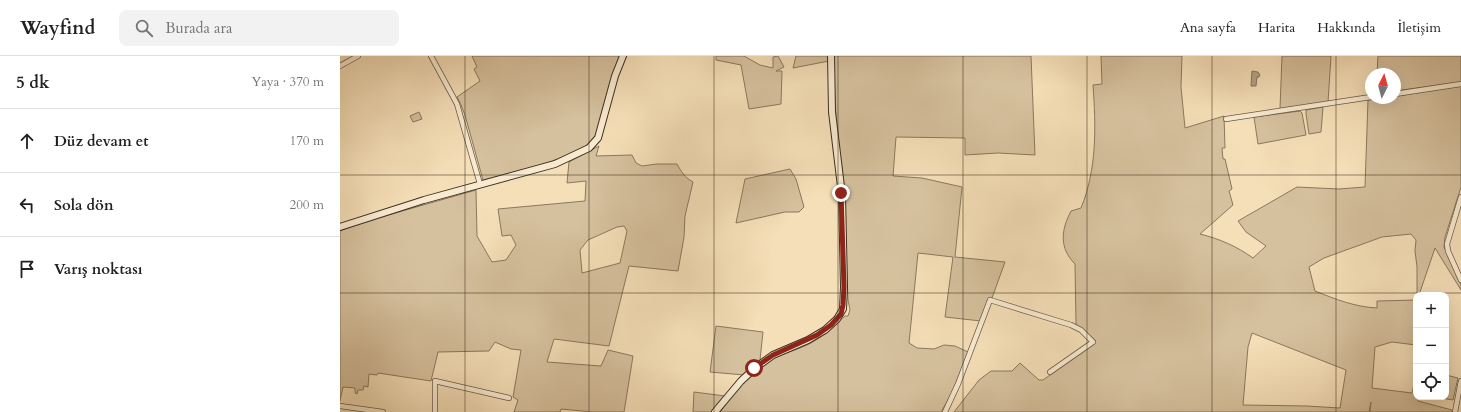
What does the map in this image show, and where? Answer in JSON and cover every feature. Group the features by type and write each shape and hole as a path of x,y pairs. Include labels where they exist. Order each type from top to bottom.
{"street":[{"path":"340,66 358,56"},
{"path":"431,56 457,104 480,184"},
{"path":"340,228 480,184 555,164 584,151 593,145 598,138 615,76 623,56"},
{"path":"715,412 754,368 773,355 808,340 825,330 837,319 843,309 842,195 832,112 831,56"},
{"path":"1401,93 1461,84"},
{"path":"1226,119 1365,98"},
{"path":"1461,197 1447,244 1448,251 1461,280"},
{"path":"944,412 958,384 990,300 1071,325 1080,330 1093,342 1050,372"},
{"path":"435,412 435,381 510,398"},
{"path":"1455,412 1461,381"},
{"path":"340,406 383,412"}],"shaded area":[{"path":"472,56 620,56 612,77 597,132 594,138 587,145 575,152 543,164 483,180 465,115 457,97 480,81 474,69 477,67"},
{"path":"716,56 744,56 760,65 773,68 773,57 778,56 784,67 776,71 782,71 781,104 749,109 741,65 716,60"},
{"path":"796,56 829,56 829,61 793,68"},
{"path":"833,56 1031,56 1035,155 998,153 965,155 965,138 896,137 893,176 922,178 962,187 955,257 1005,262 992,298 990,297 981,321 945,317 953,257 918,253 909,343 917,348 934,349 944,345 955,346 968,352 953,391 941,412 720,412 740,386 757,369 775,358 816,340 845,316 848,316 850,310 848,300 844,194 836,117"},
{"path":"1101,56 1182,56 1181,87 1185,128 1224,116 1225,148 1222,148 1223,159 1225,159 1232,189 1229,191 1233,205 1200,234 1228,243 1253,258 1266,246 1246,232 1238,221 1297,187 1339,189 1365,187 1368,104 1401,104 1401,95 1461,86 1461,187 1445,237 1444,247 1461,285 1461,290 1435,248 1420,292 1417,292 1417,267 1415,251 1416,240 1411,234 1382,237 1324,258 1309,267 1315,291 1345,302 1377,308 1377,301 1413,300 1413,345 1392,342 1375,347 1372,388 1412,393 1413,389 1413,400 1418,400 1452,410 1452,412 1370,412 1371,402 1369,412 954,412 979,380 991,371 1012,371 1020,363 1039,380 1043,380 1090,347 1096,341 1076,324 1075,264 1066,252 1063,239 1065,225 1071,211 1081,208 1093,163 1095,116 1093,85 1102,84","holes":["1252,333 1346,370 1340,408 1243,405 1248,347"]},
{"path":"1282,56 1331,56 1328,102 1280,109"},
{"path":"1378,56 1461,56 1461,82 1401,90 1401,68 1377,68"},
{"path":"1252,71 1258,72 1260,75 1257,77 1256,86 1251,86"},
{"path":"1323,107 1321,132 1309,134 1306,110"},
{"path":"1300,111 1302,113 1306,135 1258,144 1254,117"},
{"path":"419,112 422,119 413,122 410,116"},
{"path":"599,146 596,156 632,155 636,163 642,166 677,164 685,176 693,182 685,216 684,237 678,271 629,266 609,346 554,339 547,362 601,366 608,350 633,356 624,412 593,412 561,409 560,412 514,412 518,400 513,397 521,350 511,349 495,342 489,351 438,352 431,381 378,373 377,375 369,374 368,387 364,386 363,390 358,390 357,394 355,393 355,388 343,387 340,401 340,231 367,221 476,190 477,236 492,262 506,260 516,245 511,235 502,236 498,209 585,201 586,181 567,183 569,162","holes":["624,226 627,231 620,263 582,273 580,250 588,240 617,227"]},
{"path":"790,169 796,179 804,207 799,212 785,212 736,223 745,179"},
{"path":"716,326 763,332 760,360 744,375 710,372"},
{"path":"1449,376 1458,378 1453,400 1449,399"},
{"path":"694,392 725,396 712,412 693,412"}],"route":[{"path":"754,368 773,355 817,335 831,325 841,314 844,298 841,193"}]}
